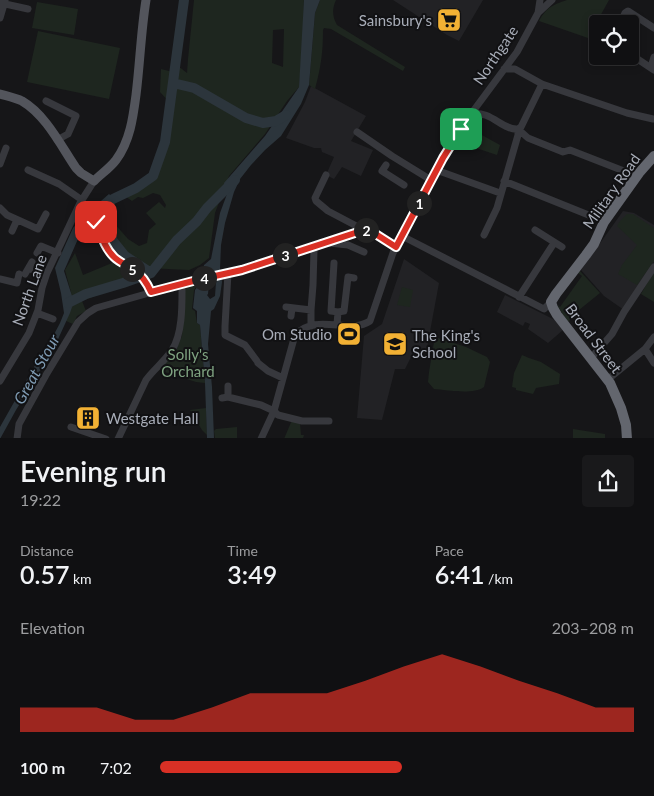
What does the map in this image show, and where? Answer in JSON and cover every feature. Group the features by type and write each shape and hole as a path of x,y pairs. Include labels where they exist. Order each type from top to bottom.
{"highway":[{"name":"Military Road","path":"594,244 604,222 639,173 654,156"},
{"name":"Military Road","path":"551,302 608,227 654,161"},
{"name":"Broad Street","path":"551,302 557,315 610,383 619,401 626,425 627,438"}],"main road":[{"path":"0,94 22,101 36,112 76,168 94,181 115,161 130,131 139,72 142,20 146,0"}],"street":[{"name":"Northgate","path":"538,13 540,0"},
{"name":"Northgate","path":"340,325 360,326 370,321 396,247 443,158 471,114 517,52 538,13 552,0"},
{"path":"0,18 4,2 28,9"},
{"path":"624,15 628,11 634,15"},
{"path":"639,18 654,28"},
{"path":"515,69 514,64 517,52"},
{"path":"639,60 652,69 654,57"},
{"path":"504,69 515,69 542,84 627,113 653,119"},
{"path":"484,235 497,208 518,129 521,127 542,84"},
{"path":"483,98 483,106 489,116"},
{"path":"46,101 76,116 68,134 57,140"},
{"path":"471,114 481,113 489,116 511,129 518,129 528,138 563,152 570,150 629,173 639,173"},
{"path":"357,132 376,145 390,160 431,180"},
{"path":"0,164 6,148"},
{"path":"390,160 382,171 404,185"},
{"path":"28,170 59,184 81,201 96,222 105,244 113,256 137,272 145,280 151,292"},
{"path":"439,171 500,193"},
{"path":"326,175 316,198 317,203 328,211 364,230 374,233 396,247"},
{"name":"North Lane","path":"0,381 29,333 37,313 42,288 42,275 58,253 81,201 94,181"},
{"path":"504,181 596,218"},
{"path":"574,209 577,200"},
{"path":"0,208 7,215 38,229 46,214"},
{"path":"12,231 17,220"},
{"path":"17,438 19,424 78,322 96,308 224,274 364,230"},
{"path":"535,230 562,247"},
{"name":"Broad Street","path":"402,236 544,309 551,302"},
{"path":"321,244 335,243 348,245 364,252"},
{"path":"519,297 554,243"},
{"path":"37,253 41,246 58,253"},
{"path":"311,326 314,280 314,250 312,246"},
{"path":"334,263 331,311 344,311 348,277 354,278"},
{"path":"591,358 612,334 624,312 654,267"},
{"path":"0,279 16,283 26,269 42,275"},
{"path":"224,274 225,338 245,345 256,361 268,371 283,378"},
{"path":"118,438 146,380 168,355 175,343 181,317 182,284"},
{"path":"290,310 311,310"},
{"path":"260,438 274,412 295,335 298,331 311,326 326,323 340,325 338,312"},
{"path":"37,313 53,319"},
{"path":"612,376 644,349 654,337"},
{"path":"644,349 654,363"},
{"path":"247,363 256,361"},
{"path":"228,386 225,398 261,405 278,415 302,421 329,421"},
{"path":"71,427 106,438"}],"shaded area":[{"name":"Sainsbury's","path":"393,0 483,0 459,41"},
{"path":"311,86 366,116 351,141 373,150 361,176 342,167 334,179 326,175 334,157 322,152 321,148 314,148 286,138 305,102"},
{"path":"623,211 634,213 654,225 654,262 624,310 604,296 581,270"},
{"name":"The King's School","path":"404,259 439,283 426,353 413,353 405,369 395,369 382,420 357,418 364,336 382,324"},
{"path":"505,295 555,320 563,330 548,343 528,329 530,324 525,322 523,326 497,312"}],"green space":[{"path":"194,0 304,0 299,87 287,101 265,134 229,176 215,213 209,258 189,270 147,268 123,251 114,240 108,226 114,223 128,239 139,246 147,243 149,230 156,224 146,213 159,202 165,208 166,205 160,195 153,193 143,198 138,197 132,201 125,196 141,188 155,177 170,142 169,118 173,106 160,92 161,69 177,73 178,66 187,73","holes":["284,29 283,67 272,63 273,30"]},
{"path":"320,0 336,0 333,12 337,25 405,67 403,71 331,29 324,28 319,74 315,89 309,85 315,13"},
{"path":"567,0 609,0 601,15 589,15 588,38 539,21 544,13"},
{"path":"37,2 78,9 74,35 32,28"},
{"path":"38,31 120,48 109,99 27,82"},
{"path":"480,134 500,145 497,155 471,146"},
{"path":"627,214 633,214 654,228 654,261 637,285 618,274 622,265 637,245 617,226"},
{"path":"75,253 83,275 112,263 118,263 143,278 82,301 86,311 77,316 73,324 66,321 72,305 71,292 65,270"},
{"path":"580,271 600,293 579,310 567,323 557,304 560,307 582,276 578,273"},
{"path":"654,271 654,302 641,294"},
{"name":"Solly's Orchard","path":"191,283 199,283 194,290 192,309 195,311 197,323 200,325 205,383 159,370 175,352 182,336 184,290"},
{"path":"402,287 413,290 410,307 397,305"},
{"path":"438,338 466,347 487,357 490,362 484,387 473,391 434,389 428,382 434,342"},
{"path":"522,355 541,362 560,374 559,384 536,388 533,394 516,390 516,388 512,387 514,373"},
{"path":"206,408 207,435 190,410"},
{"path":"292,420 300,424 301,435 304,435 303,438 284,438"},
{"path":"237,427 237,438 215,438 214,431 216,429"},
{"path":"573,429 605,434 605,438 573,438"}],"water":[{"path":"304,0 320,0 315,13 309,85 301,104 281,136 265,150 240,179 225,223 221,245 220,269 222,282 220,296 214,309 211,311 208,344 214,438 207,438 200,325 197,323 197,311 193,308 195,290 200,283 204,265 211,259 220,213 227,194 224,183 265,136 299,87","holes":["209,282 216,282 215,296 210,299 207,295"]},
{"path":"109,194 116,201 81,232 64,271 72,296 73,304 70,313 54,348 0,438 0,427 43,351 49,344 64,313 55,268 73,228"}],"waterway":[{"name":"Great Stour","path":"103,206 136,188 153,176 165,142 184,0"},
{"name":"Great Stour","path":"173,83 194,88 246,118 263,123 276,121 286,115"},
{"name":"Great Stour","path":"68,303 86,294 151,273 177,240 235,180"},
{"name":"Great Stour","path":"100,208 113,241 125,256 151,273"}],"place":[{"name":"Sainsbury's","path":"449,20"},
{"name":"Om Studio","path":"349,334"},
{"name":"The King's School","path":"395,344"},
{"name":"Westgate Hall","path":"88,418"}],"route":[{"path":"96,222 105,244 113,256 145,280 151,292 242,270 364,230 374,233 396,247 443,158 461,129"}]}
